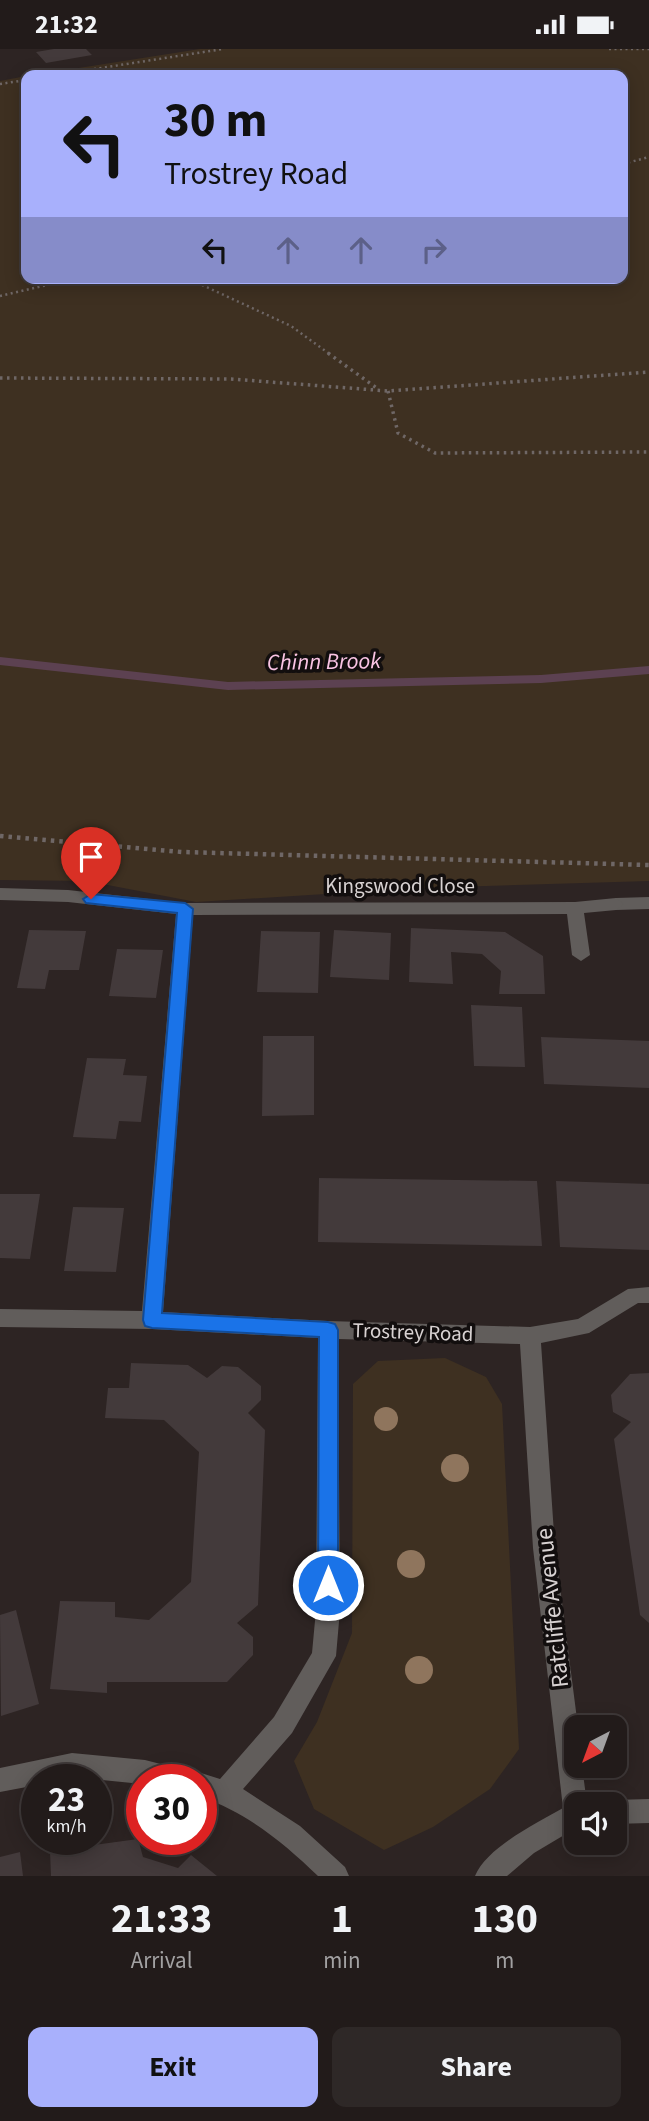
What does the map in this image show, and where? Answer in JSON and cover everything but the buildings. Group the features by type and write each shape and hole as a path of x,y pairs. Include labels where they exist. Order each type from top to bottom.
{"street":[{"name":"Kingswood Close","path":"0,894 68,896 185,909 575,908 649,903"},
{"path":"575,908 581,955"},
{"path":"152,1320 185,909"},
{"name":"Trostrey Road","path":"0,1318 152,1320 328,1330 530,1336 582,1327 635,1296 649,1295"},
{"path":"217,1784 283,1725 324,1655 328,1610 328,1330"},
{"name":"Ratcliffe Avenue","path":"530,1336 544,1548 573,1792"},
{"path":"0,1780 72,1765 126,1770"},
{"path":"217,1791 309,1849 336,1876"},
{"path":"627,1812 649,1811"},
{"name":"Ratcliffe Avenue","path":"488,1876 525,1844 564,1821"}],"path":[{"path":"88,70 223,49"},
{"path":"608,49 649,49"},
{"path":"0,78 8,83"},
{"path":"0,84 21,81"},
{"path":"628,163 649,157"},
{"path":"0,296 51,284"},
{"path":"200,284 291,326 379,390"},
{"path":"0,378 231,379 388,391 649,372"},
{"path":"388,391 398,433 435,453 649,452"},
{"path":"0,836 182,852 649,865"}],"shaded area":[{"path":"200,49 649,49 649,881 420,888 196,902 87,881 0,880 0,81 21,77 21,284 628,284 628,70 66,70"},
{"path":"445,1358 486,1377 502,1404 519,1749 490,1789 433,1827 384,1850 314,1809 294,1761 317,1722 352,1633 353,1384 378,1361"}],"waterway":[{"name":"Chinn Brook","path":"0,661 228,686 541,679 649,670"}],"route":[{"path":"91,899 185,909 152,1320 328,1330 328,1585"}]}
